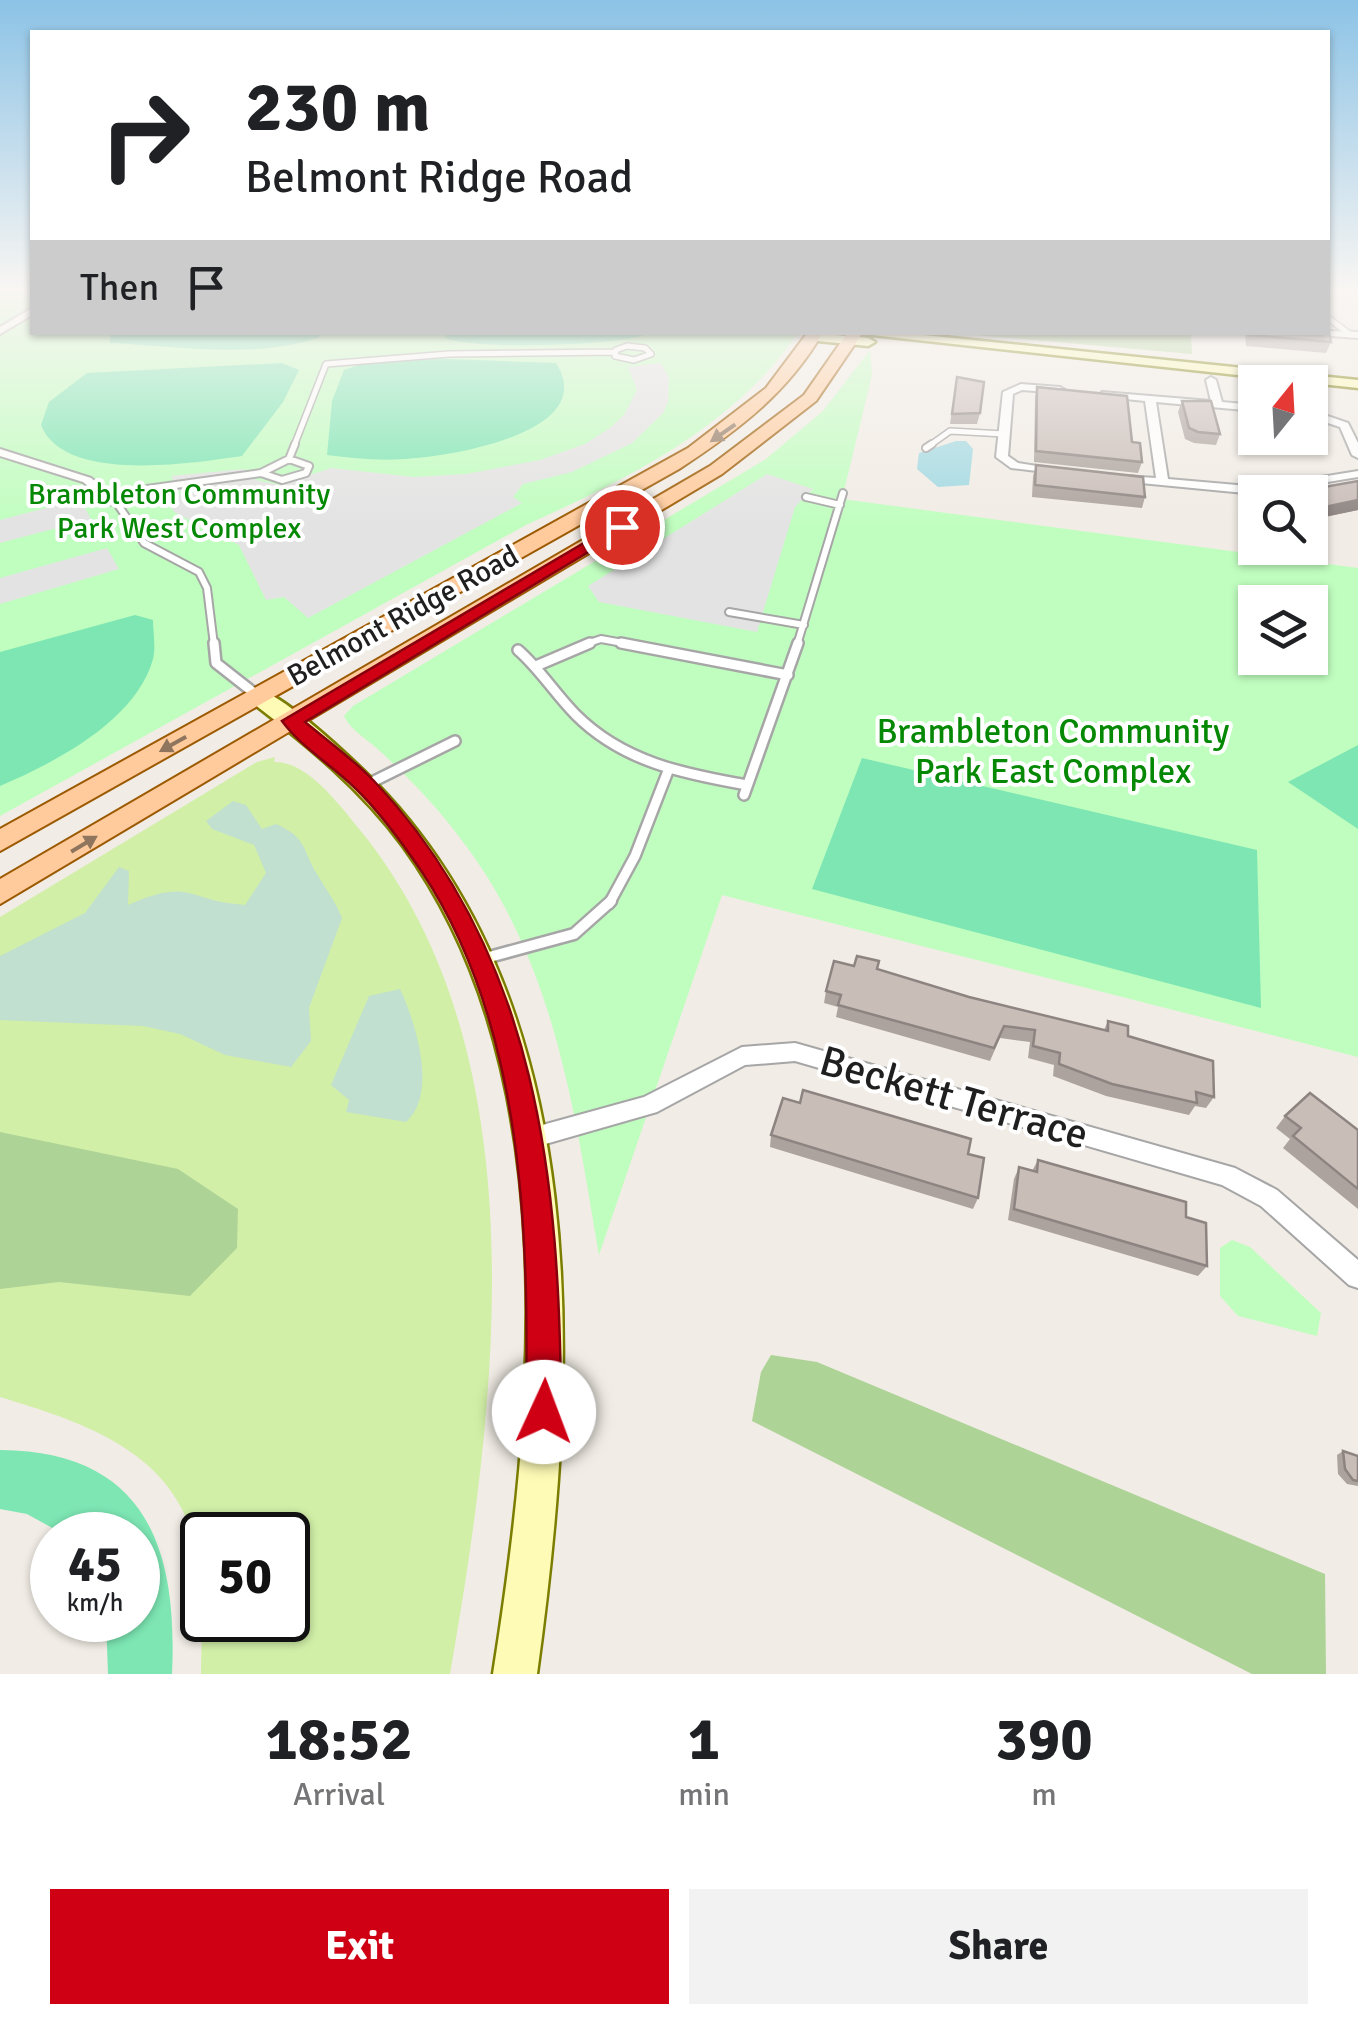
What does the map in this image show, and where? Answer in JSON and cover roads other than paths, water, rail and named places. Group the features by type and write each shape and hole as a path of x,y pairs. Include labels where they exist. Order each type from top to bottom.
{"main road":[{"name":"Belmont Ridge Road","path":"515,1674 536,1508 546,1380 544,1288 528,1139 514,1060 479,960 457,910 429,864 366,785 258,696 603,506 728,431 791,369"},
{"name":"Belmont Ridge Road","path":"292,721 716,470 810,398 830,369"},
{"path":"1125,369 1238,382"},
{"path":"1205,369 1358,384"},
{"path":"1328,392 1358,394"},
{"path":"0,840 258,696"},
{"path":"0,894 292,721"}],"street":[{"path":"1211,380 1217,404"},
{"path":"1076,474 1009,463 1002,457 1011,389 1081,392"},
{"path":"1098,393 1238,406"},
{"path":"1150,398 1163,483"},
{"path":"1328,419 1344,425 1358,455"},
{"path":"0,452 86,480 116,502"},
{"path":"1111,478 1260,492 1358,474"},
{"name":"Beckett Terrace","path":"528,1139 648,1105 742,1056 795,1052 1227,1176 1269,1198 1358,1276"}],"lane":[{"path":"290,460 324,369"},
{"path":"937,430 1004,434"},
{"path":"926,448 950,431"},
{"path":"258,696 216,663 207,588 199,572 144,544 116,502 147,490 261,473 282,480 306,473 309,466 290,460 276,462 261,473"},
{"path":"518,650 608,744 643,764 746,790 788,675 844,494"},
{"path":"806,497 840,505"},
{"path":"730,612 804,625"},
{"path":"536,666 601,639 788,675"},
{"path":"366,785 455,740"},
{"path":"479,960 555,941 592,924 618,889 668,771"}],"water":[{"path":"966,441 973,449 969,485 938,487 917,469 919,453"}],"park label":[{"name":"Brambleton Community Park West Complex","path":"179,511"},
{"name":"Brambleton Community Park East Complex","path":"1053,751"}]}
